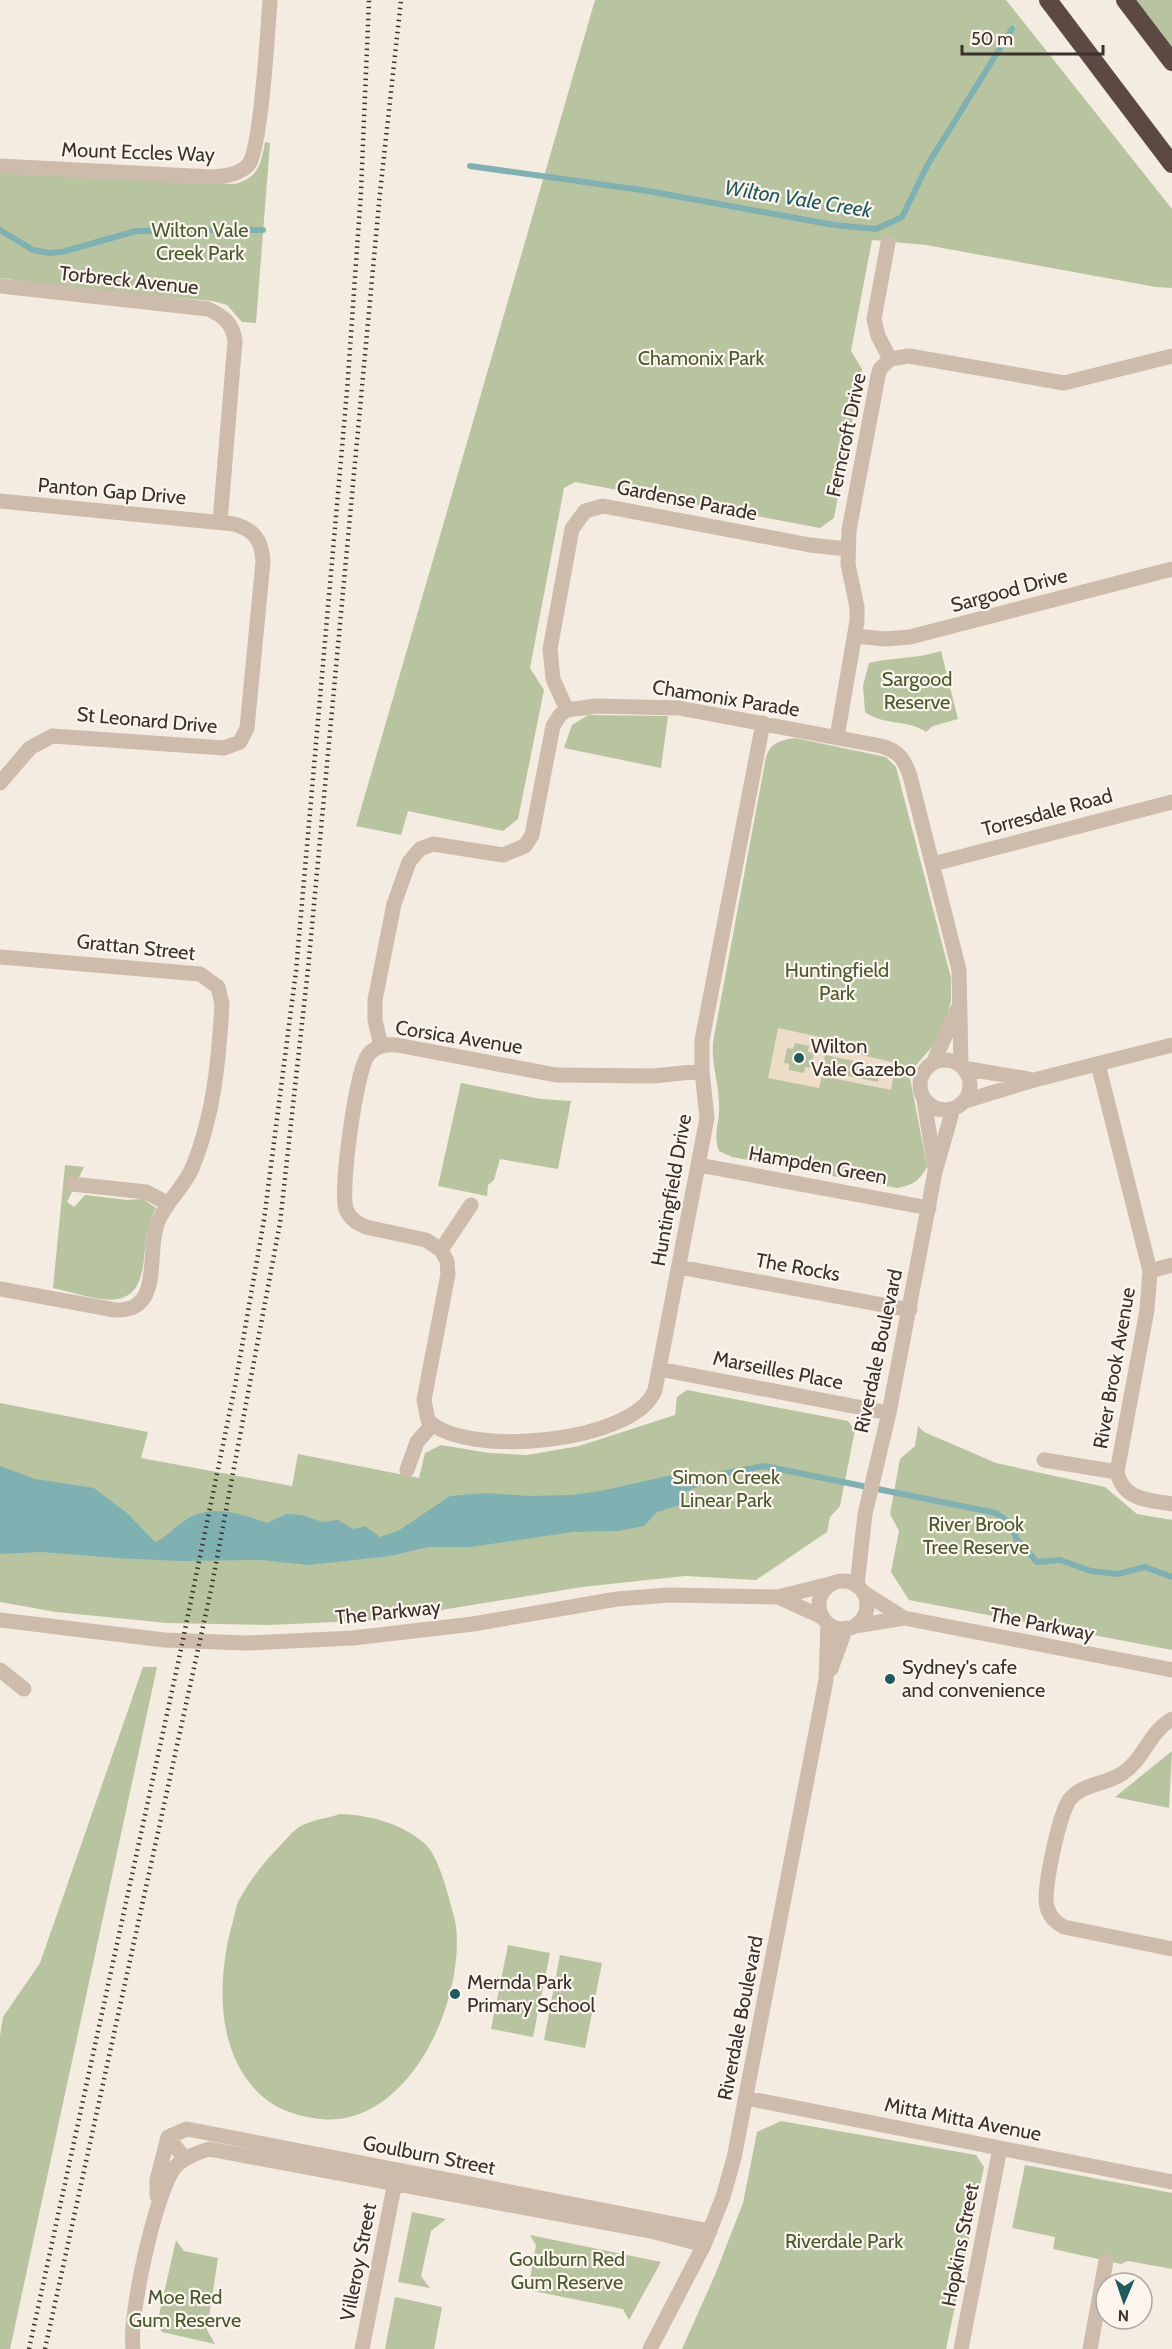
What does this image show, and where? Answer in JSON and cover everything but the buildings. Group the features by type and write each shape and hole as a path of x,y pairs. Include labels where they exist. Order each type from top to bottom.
{"highway":[{"path":"1048,0 1172,164"},
{"path":"1125,0 1172,62"}],"street":[{"name":"Mount Eccles Way","path":"0,166 211,177 241,171 252,157 259,121 270,0"},
{"path":"888,243 874,320 878,336 891,358"},
{"name":"Torbreck Avenue","path":"0,286 208,309 231,325 235,341 220,522"},
{"name":"Ferncroft Drive","path":"837,737 856,636 857,607 848,549 851,512 880,369 891,358 921,357 1064,383 1172,356"},
{"name":"Panton Gap Drive","path":"0,501 220,522"},
{"name":"Gardense Parade","path":"567,710 553,679 550,649 573,529 585,511 597,506 612,507 810,545 848,549"},
{"name":"St Leonard Drive","path":"0,783 30,748 52,736 224,748 240,742 247,728 262,553 258,537 251,531 220,522"},
{"name":"Sargood Drive","path":"856,636 885,639 910,637 1172,569"},
{"name":"Chamonix Parade","path":"567,710 596,706 663,706 837,737 891,749 902,757 910,776 959,970 962,1066"},
{"path":"381,1046 375,1020 375,1000 394,904 410,862 420,849 433,844 503,855 525,846 532,835 553,726 560,715 567,710"},
{"name":"Huntingfield Drive","path":"432,1425 445,1432 493,1440 523,1442 576,1436 605,1426 645,1407 651,1399 659,1369 699,1165 707,1108 702,1071 702,1040 763,723"},
{"name":"Torresdale Road","path":"933,864 1172,802"},
{"name":"Grattan Street","path":"0,957 200,974 218,987 222,1004 210,1107 193,1166 167,1203 156,1226 146,1296 134,1308 115,1310 0,1289"},
{"name":"Chamonix Parade","path":"933,1063 960,1003"},
{"name":"Corsica Avenue","path":"441,1250 426,1240 381,1231 357,1223 351,1218 345,1205 349,1142 362,1071 368,1056 381,1046 397,1045 556,1075 654,1076 702,1071"},
{"path":"1034,1080 1005,1077 946,1060 933,1063 926,1068 919,1084 924,1100 937,1109 959,1105 1034,1080 1172,1045"},
{"name":"River Brook Avenue","path":"1098,1064 1150,1270 1147,1310 1117,1472 1123,1488 1133,1496 1172,1504"},
{"path":"959,1105 970,1080 962,1066"},
{"name":"Riverdale Boulevard","path":"924,1100 935,1172"},
{"name":"Riverdale Boulevard","path":"860,1589 861,1538 877,1454 889,1413 935,1172 959,1105"},
{"name":"Hampden Green","path":"699,1165 929,1208"},
{"path":"72,1184 146,1192 167,1203"},
{"path":"407,1470 417,1442 432,1425 425,1414 423,1400 448,1274 445,1255 441,1250 471,1205"},
{"path":"1150,1270 1172,1265"},
{"name":"The Rocks","path":"679,1267 910,1310"},
{"name":"Marseilles Place","path":"659,1369 889,1413"},
{"path":"1044,1460 1117,1472"},
{"name":"Riverdale Boulevard","path":"835,1582 861,1538"},
{"path":"835,1582 860,1589 867,1607 861,1621 850,1627 825,1620 818,1602 824,1589 835,1582"},
{"name":"The Parkway","path":"0,1620 118,1636 247,1642 353,1638 415,1632 584,1604 669,1595 778,1597 835,1582"},
{"name":"The Parkway","path":"860,1589 904,1618"},
{"name":"The Parkway","path":"778,1597 825,1620"},
{"name":"The Parkway","path":"850,1627 904,1618 1172,1670"},
{"name":"Riverdale Boulevard","path":"650,2349 707,2238 732,2167 826,1680 825,1620"},
{"name":"Riverdale Boulevard","path":"826,1680 850,1627"},
{"path":"0,1670 24,1689"},
{"path":"1172,1719 1157,1731 1136,1762 1122,1774 1083,1788 1067,1802 1058,1829 1046,1896 1050,1916 1064,1927 1172,1949"},
{"name":"Mitta Mitta Avenue","path":"746,2098 1172,2181"},
{"name":"Goulburn Street","path":"168,2137 187,2129 707,2238"},
{"path":"157,2205 171,2174 185,2158 168,2137"},
{"path":"133,2349 134,2317 157,2205 157,2180 168,2137"},
{"name":"Goulburn Street","path":"185,2158 217,2148 655,2232 707,2238"},
{"name":"Hopkins Street","path":"961,2349 1000,2148"},
{"name":"Villeroy Street","path":"362,2349 395,2182"},
{"path":"1090,2349 1106,2261"}],"green space":[{"name":"Chamonix Park","path":"595,0 1006,0 1172,209 1172,288 926,245 872,240 851,351 862,369 834,518 820,528 575,482 564,488 530,668 544,690 518,819 503,831 408,811 401,835 356,826"},
{"path":"1134,0 1172,0 1172,51"},
{"name":"Wilton Vale Creek Park","path":"265,142 270,143 256,323 242,322 227,305 213,301 82,290 0,278 0,173 234,184 248,178 257,169"},
{"name":"Sargood Reserve","path":"941,651 958,719 933,726 926,732 912,725 880,719 865,712 863,686 869,663"},
{"path":"588,715 668,716 661,768 564,748 572,725"},
{"name":"Huntingfield Park","path":"795,738 886,757 896,767 951,978 951,1001 945,1024 932,1047 909,1073 927,1166 919,1179 903,1187 897,1188 732,1157 719,1151 717,1145 719,1100 713,1042 766,757 777,743"},
{"path":"461,1083 541,1099 571,1101 558,1169 500,1159 494,1180 488,1185 487,1196 438,1186"},
{"path":"65,1165 84,1167 67,1202 74,1207 85,1195 127,1200 143,1199 156,1208 149,1226 140,1277 134,1290 124,1297 113,1300 99,1299 53,1288"},
{"name":"Simon Creek Linear Park","path":"687,1390 848,1421 855,1430 840,1506 830,1517 827,1532 756,1580 685,1576 582,1587 381,1620 269,1625 167,1623 56,1612 0,1602 0,1403 148,1432 141,1458 292,1486 298,1454 419,1478 425,1453 441,1445 489,1453 527,1455 579,1446 675,1415 677,1397"},
{"name":"River Brook Tree Reserve","path":"918,1426 924,1432 996,1463 1105,1487 1137,1514 1172,1520 1172,1650 909,1600 891,1572 899,1531 890,1514 900,1459 915,1446"},
{"path":"143,1667 157,1667 10,2349 0,2349 0,2036 3,2017 40,1963"},
{"path":"1172,1751 1169,1808 1115,1797"},
{"path":"340,1814 373,1818 395,1825 415,1836 428,1847 441,1872 453,1913 456,1926 456,1957 451,1991 439,2025 423,2057 401,2085 376,2106 346,2118 313,2118 280,2108 263,2097 248,2080 236,2061 224,2018 223,1972 237,1905 256,1874 298,1828 310,1822"},
{"path":"508,1945 550,1953 533,2037 491,2029"},
{"path":"560,1955 602,1963 585,2048 544,2040"},
{"name":"Riverdale Park","path":"781,2121 976,2155 984,2167 946,2349 682,2349 715,2275 743,2203 757,2132"},
{"path":"1025,2165 1172,2193 1172,2269 1128,2261 1121,2264 1053,2249 1055,2237 1012,2228"},
{"path":"412,2212 446,2219 431,2231 421,2276 430,2288 398,2282"},
{"name":"Goulburn Red Gum Reserve","path":"530,2235 661,2262 629,2320 623,2309 528,2290 536,2245"},
{"name":"Moe Red Gum Reserve","path":"176,2240 184,2251 218,2258 207,2330 215,2344 162,2332 157,2324"},
{"path":"395,2297 442,2307 434,2349 385,2349"}],"shaded area":[{"path":"778,1028 829,1039 828,1047 896,1063 891,1090 822,1076 819,1088 768,1078","holes":["795,1043 809,1046 808,1052 814,1053 811,1068 805,1067 804,1073 789,1070 789,1064 784,1063 787,1048 793,1049","825,1055 880,1066 878,1082 822,1071"]}],"water":[{"path":"0,1466 35,1479 94,1488 127,1513 155,1542 192,1517 213,1511 234,1513 267,1523 286,1514 302,1515 322,1522 338,1520 353,1529 365,1526 380,1537 398,1531 450,1496 484,1493 529,1496 571,1495 601,1491 676,1474 683,1490 680,1505 657,1512 644,1526 618,1531 573,1532 470,1547 428,1547 390,1556 309,1565 261,1560 180,1561 41,1552 0,1554"}],"waterway":[{"name":"Wilton Vale Creek","path":"470,166 648,191 834,225 876,229 902,217 928,164 1012,29"},
{"name":"Wilton Vale Creek","path":"0,230 33,250 49,253 62,252 136,231 263,230"},
{"path":"683,1490 717,1475 764,1466 996,1513 1011,1524 1016,1538 1037,1562 1060,1560 1091,1571 1118,1574 1145,1567 1172,1577"}],"railway":[{"path":"29,2349 180,1654 235,1386 264,1220 296,971 347,391 361,192 369,0"},
{"path":"45,2349 211,1590 280,1223 308,969 380,193 401,0"}],"place":[{"name":"Wilton Vale Gazebo","path":"799,1058"},
{"name":"Sydney's cafe and convenience","path":"890,1679"},
{"name":"Mernda Park Primary School","path":"455,1994"}]}
